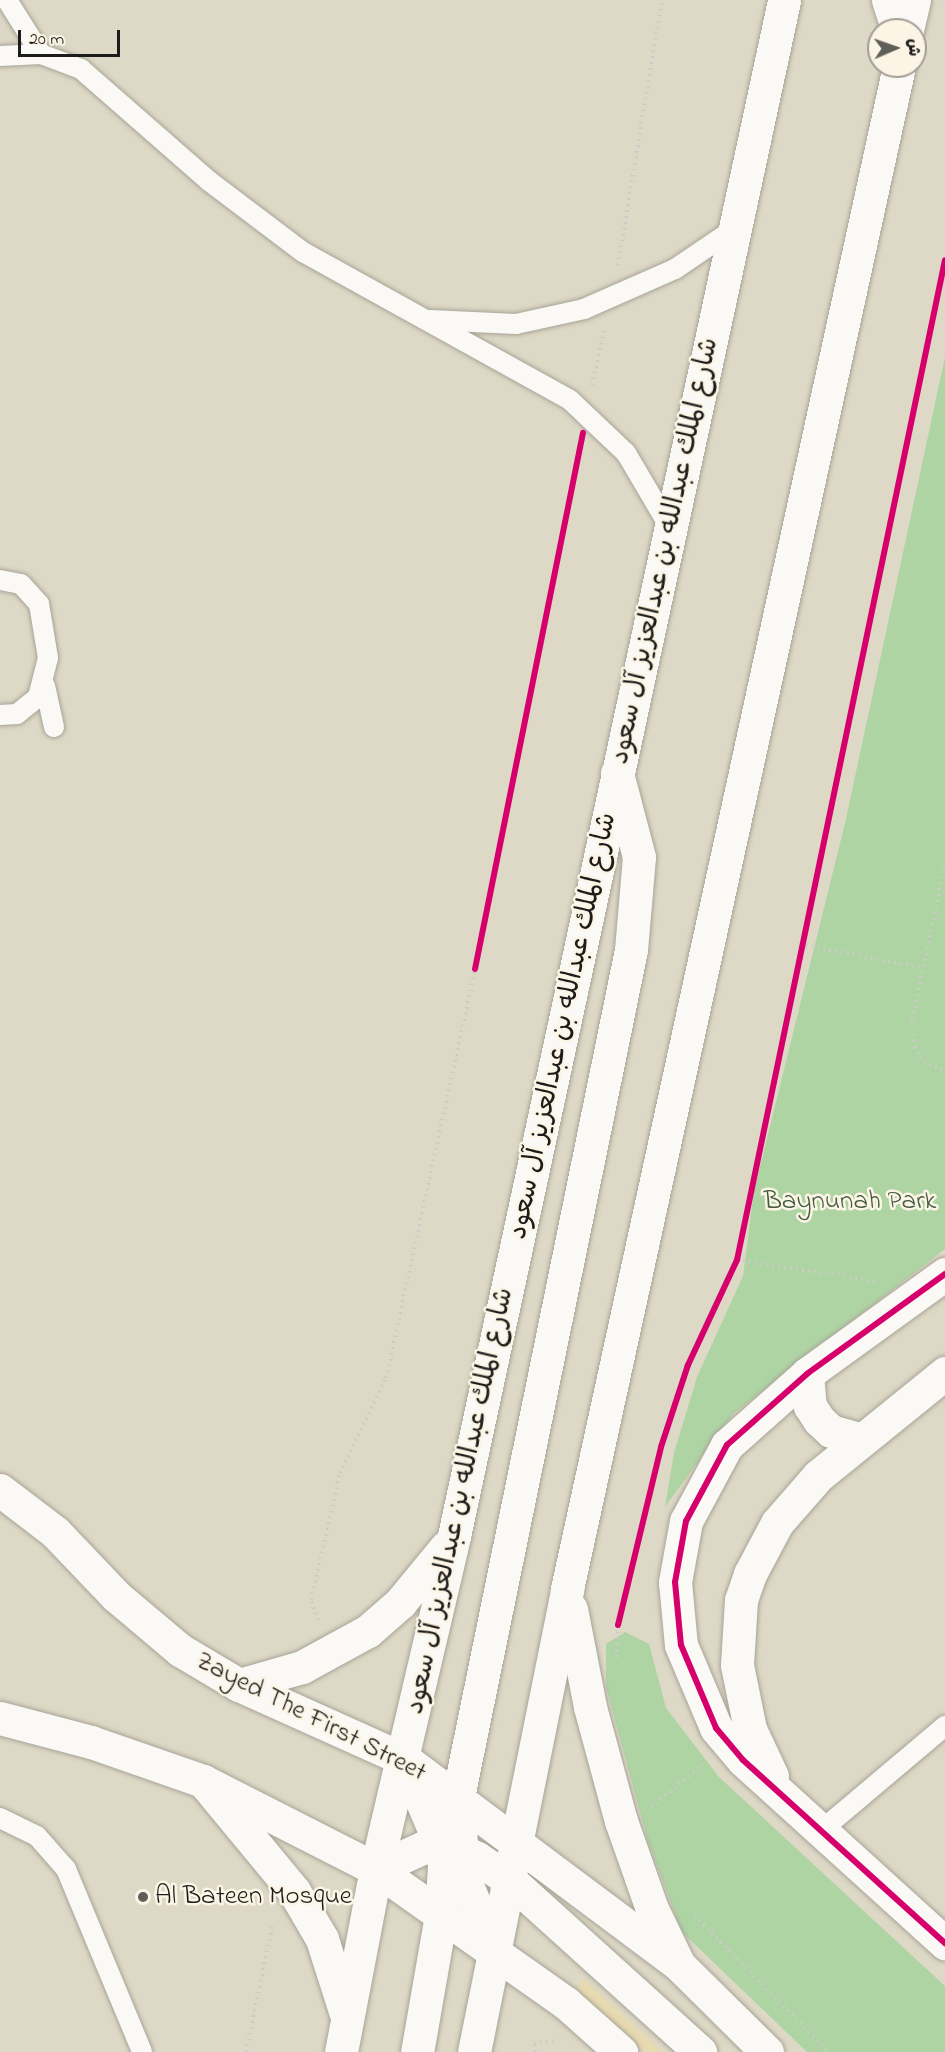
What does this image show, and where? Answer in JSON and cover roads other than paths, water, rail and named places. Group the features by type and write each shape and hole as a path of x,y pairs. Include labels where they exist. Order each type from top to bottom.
{"main road":[{"name":"شارع الملك عبدالله بن عبدالعزيز آل سعود","path":"341,2052 376,1869 404,1759 454,1536 784,0"},
{"path":"888,0 894,18"},
{"path":"910,18 914,0"},
{"path":"474,2052 511,1881 567,1589 896,78"},
{"path":"417,2052 441,1915 458,1797 640,893 631,812 617,772"},
{"path":"935,1281 807,1374 727,1445 696,1493 678,1551 675,1582 681,1645 706,1712 728,1744 777,1785 945,1943"},
{"path":"777,1785 754,1739 741,1697 737,1665 741,1600 777,1523 818,1476 945,1373"},
{"path":"807,1374 810,1406 819,1420 831,1431 862,1440"},
{"name":"Zayed The First Street","path":"0,1490 56,1532 152,1629 239,1685 404,1759 458,1797 679,1965 767,2052"},
{"path":"239,1685 302,1667 368,1631 422,1579 454,1536"},
{"path":"567,1589 590,1707 621,1821 652,1909 679,1965"},
{"path":"0,1718 91,1742 203,1781 376,1869 566,2003 621,2052"},
{"path":"404,1759 450,1847 495,1952"},
{"path":"203,1781 258,1843 309,1914 333,1966 348,2021"},
{"path":"376,1869 406,1851 450,1847 511,1881 700,2052"}],"lane":[{"path":"7,0 41,54"},
{"path":"0,56 41,54 99,81 250,215 412,317 553,388 586,413 638,469 670,527"},
{"path":"412,317 516,324 612,299 675,269 734,229"},
{"path":"0,580 21,584 39,604 48,658 45,686 54,727"},
{"path":"0,716 29,707 45,686"},
{"path":"823,1828 945,1726"},
{"path":"0,1818 37,1836 66,1869 142,2052"}],"place":[{"name":"Al Bateen Mosque","path":"143,1897"}],"park label":[{"name":"Baynunah Park","path":"850,1202"}]}
